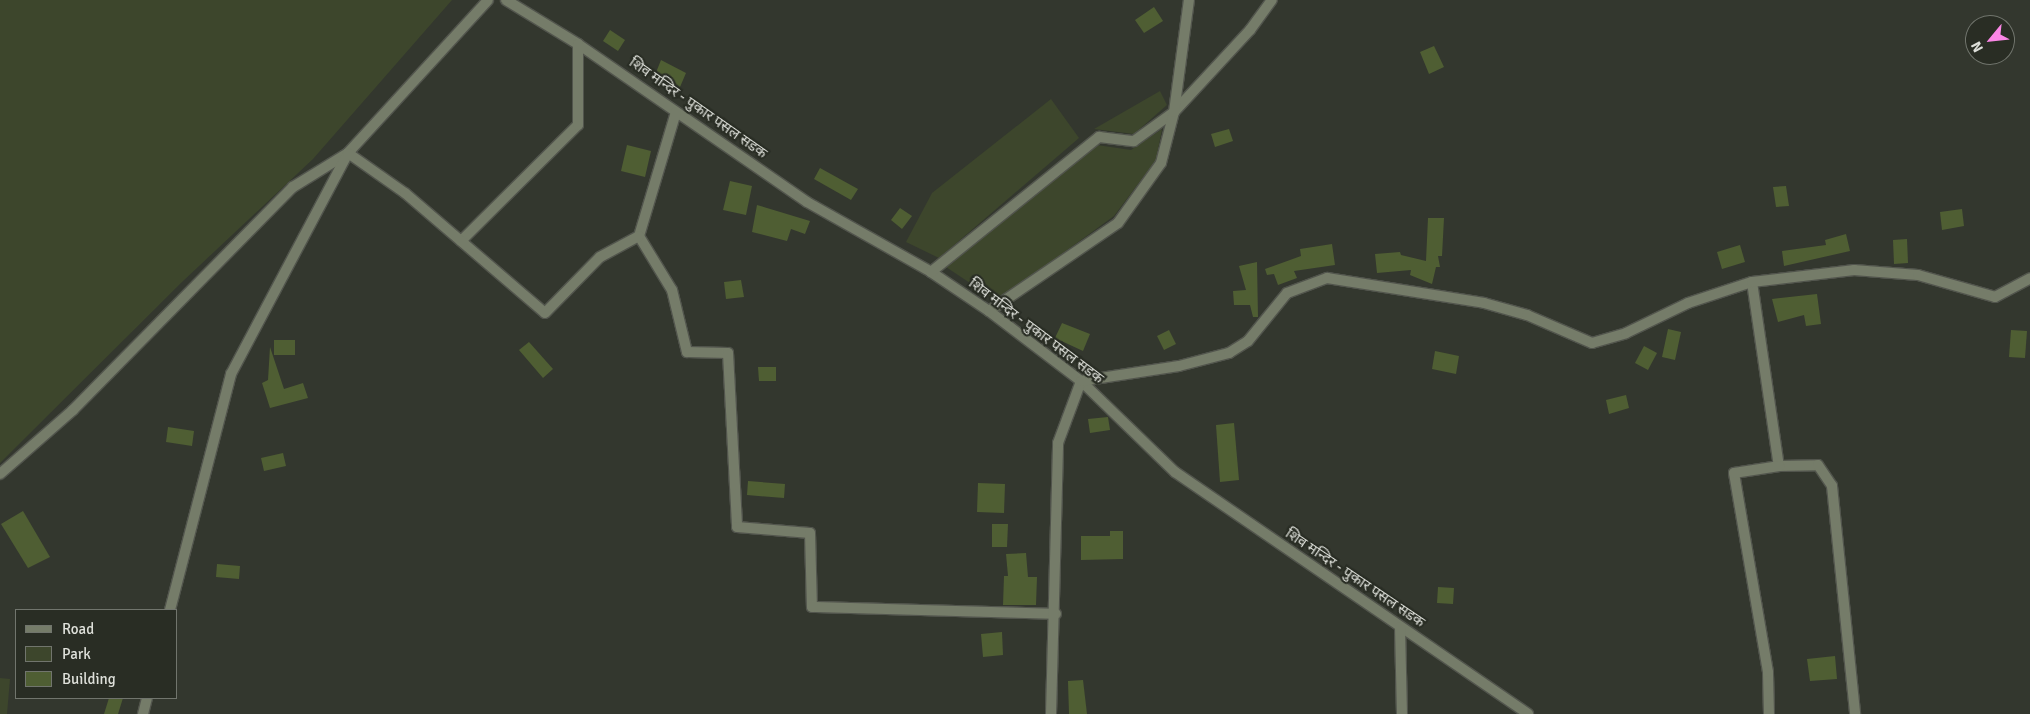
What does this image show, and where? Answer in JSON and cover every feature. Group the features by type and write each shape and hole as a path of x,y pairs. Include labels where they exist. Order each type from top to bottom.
{"street":[{"path":"170,609 231,374 348,153 488,0"},
{"name":"शिव मन्दिर - पुकार पसल सडक","path":"506,0 578,44 808,202 931,272 989,312 1081,380 1175,472 1528,714"},
{"path":"989,312 1118,223 1161,163 1174,112 1189,0"},
{"path":"931,272 1099,137 1134,141 1174,112 1250,30 1272,0"},
{"path":"461,241 578,125 578,44"},
{"path":"348,153 405,193 545,313 600,257 639,236 676,112"},
{"path":"0,474 73,410 293,187 348,153"},
{"path":"639,236 672,290 687,352 728,353 737,527 810,533 812,607 1056,614"},
{"path":"1051,714 1056,614 1058,443 1081,380 1179,366 1229,353 1248,341 1286,293 1327,278 1484,303 1527,315 1592,343 1626,333 1688,303 1752,282 1854,270 1918,274 1995,297 2030,278"},
{"path":"1752,282 1779,466"},
{"path":"1769,714 1768,672 1734,473 1779,466 1818,465 1832,486 1855,714"},
{"path":"1400,627 1402,714"},
{"path":"143,714 147,699"}],"green space":[{"path":"0,0 452,0 313,159 182,282 0,463"},
{"path":"1160,91 1167,105 1134,134 1094,129"},
{"path":"1051,99 1079,138 939,258 906,242 932,193"},
{"path":"1162,129 1156,160 1114,216 997,301 946,267 1097,145 1131,150"},
{"path":"0,678 10,679 7,714 0,714"}],"building":[{"path":"1154,7 1163,21 1144,33 1135,20"},
{"path":"610,30 625,40 618,51 603,41"},
{"path":"1434,46 1444,67 1429,74 1420,52"},
{"path":"661,60 686,73 680,87 655,75"},
{"path":"1229,129 1233,141 1215,147 1211,134"},
{"path":"627,145 651,151 645,177 621,171"},
{"path":"820,168 858,189 851,200 814,179"},
{"path":"730,181 752,186 746,215 723,210"},
{"path":"1786,186 1789,206 1776,207 1773,187"},
{"path":"757,205 810,221 805,234 791,229 787,241 752,232"},
{"path":"900,208 912,216 902,229 891,220"},
{"path":"1962,209 1964,226 1942,230 1940,212"},
{"path":"1428,218 1444,218 1442,256 1438,256 1440,267 1436,267 1432,284 1410,275 1411,270 1377,273 1375,254 1400,252 1401,255 1426,261"},
{"path":"1846,234 1850,251 1784,266 1782,251 1826,245 1825,240"},
{"path":"1907,239 1908,263 1894,264 1893,240"},
{"path":"1332,244 1335,265 1294,271 1297,278 1278,285 1274,274 1267,275 1265,269 1301,256 1300,249"},
{"path":"1740,245 1745,262 1722,269 1717,252"},
{"path":"1257,262 1258,317 1253,317 1250,305 1234,305 1233,291 1246,290 1239,266"},
{"path":"741,280 744,297 726,299 724,282"},
{"path":"1817,294 1821,324 1806,326 1804,315 1778,322 1772,299"},
{"path":"1062,323 1090,334 1083,351 1055,338"},
{"path":"1668,329 1681,332 1675,360 1662,357"},
{"path":"1169,330 1176,344 1164,350 1157,336"},
{"path":"2011,330 2027,331 2025,358 2009,357"},
{"path":"274,340 295,340 295,355 274,355"},
{"path":"529,342 553,369 543,378 519,350"},
{"path":"1644,346 1657,353 1648,370 1635,363"},
{"path":"270,347 284,389 303,383 308,398 270,408 262,383 268,380"},
{"path":"1435,351 1459,356 1456,374 1432,369"},
{"path":"758,367 776,367 776,381 759,381"},
{"path":"1626,395 1629,408 1609,414 1606,400"},
{"path":"1108,417 1110,430 1090,433 1088,419"},
{"path":"1234,423 1239,480 1220,482 1216,425"},
{"path":"168,427 194,431 192,446 166,442"},
{"path":"283,453 286,466 264,471 261,458"},
{"path":"748,481 785,484 784,498 747,495"},
{"path":"978,483 1005,484 1004,513 977,512"},
{"path":"23,511 50,557 28,568 1,524"},
{"path":"992,524 1008,524 1007,547 992,547"},
{"path":"1110,531 1123,531 1123,559 1081,560 1081,536 1110,536"},
{"path":"1026,553 1028,577 1037,577 1036,605 1003,605 1004,576 1008,576 1006,554"},
{"path":"217,564 240,566 239,579 216,577"},
{"path":"1438,587 1454,588 1453,604 1437,603"},
{"path":"1002,632 1003,655 983,657 981,634"},
{"path":"1835,656 1837,679 1810,681 1807,659"},
{"path":"1083,680 1087,714 1069,714 1068,681"},
{"path":"109,699 123,699 118,714 104,714"}]}
